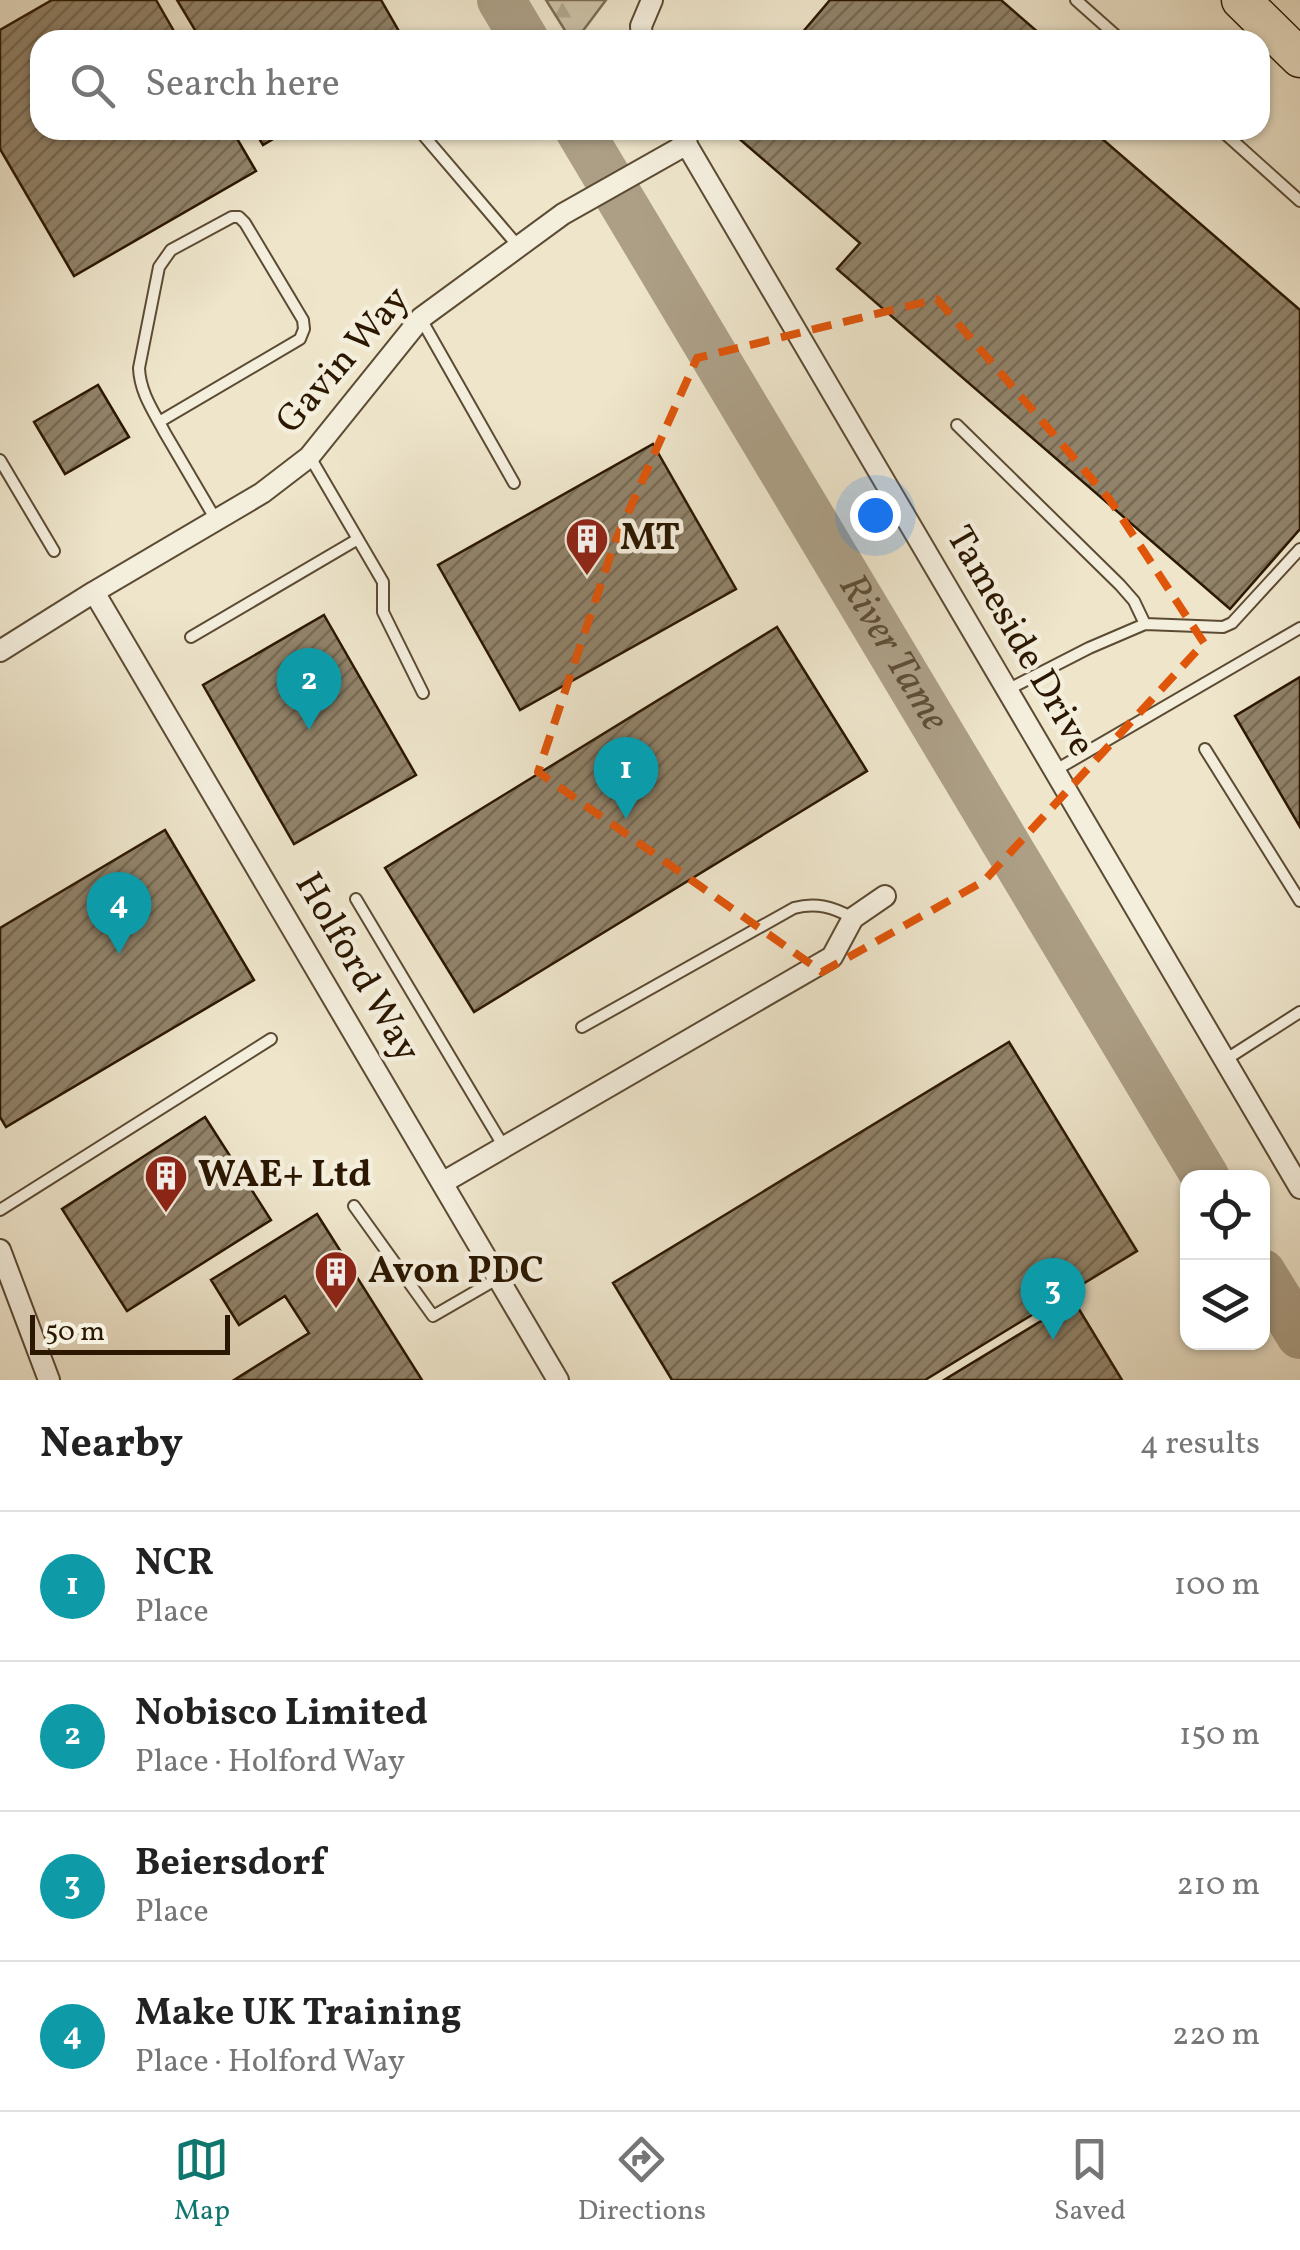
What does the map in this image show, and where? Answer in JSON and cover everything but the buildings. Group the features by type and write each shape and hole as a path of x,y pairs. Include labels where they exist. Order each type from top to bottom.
{"highway":[{"path":"1241,0 1300,58"}],"street":[{"path":"641,30 652,0"},
{"name":"Gavin Way","path":"0,651 262,493 309,456 421,318 563,214 664,157 679,140"},
{"name":"Tameside Drive","path":"684,140 1300,1188"},
{"name":"Holford Way","path":"94,592 558,1380"},
{"path":"442,1183 832,956 853,918 886,896"},
{"path":"0,1250 49,1380"}],"lane":[{"path":"1076,0 1110,30"},
{"path":"428,140 518,246"},
{"path":"1232,140 1300,201"},
{"path":"159,422 300,339 304,329 304,320 239,217 232,216 171,250 159,267 139,368 139,385 159,422 216,520"},
{"path":"421,318 514,483"},
{"path":"958,426 1120,585 1134,601 1144,624"},
{"path":"309,456 383,582 383,612 424,694"},
{"path":"0,460 54,552"},
{"path":"191,637 358,539"},
{"path":"1006,690 1144,624 1223,627 1232,623 1300,549"},
{"path":"1054,771 1300,628"},
{"path":"1204,749 1300,901"},
{"path":"356,899 504,1147"},
{"path":"582,1027 794,908 820,905 836,908 853,918"},
{"path":"1225,1060 1300,1012"},
{"path":"0,1210 271,1040"},
{"path":"354,1206 433,1316 498,1278"}],"highlighted area":[{"path":"937,299 1110,500 1204,643 984,881 822,972 538,772 615,542 697,358"}],"green space":[{"path":"546,0 606,0 584,30 565,30"}],"waterway":[{"name":"River Tame","path":"501,0 519,30"},
{"name":"River Tame","path":"585,140 1201,1170"},
{"name":"River Tame","path":"1270,1286 1300,1335"}],"place":[{"name":"MT","path":"587,577"},
{"name":"Nobisco Limited","path":"309,730"},
{"name":"NCR","path":"626,819"},
{"name":"Make UK Training","path":"119,954"},
{"name":"WAE+ Ltd","path":"166,1214"},
{"name":"Avon PDC","path":"336,1310"},
{"name":"Beiersdorf","path":"1053,1340"}]}
